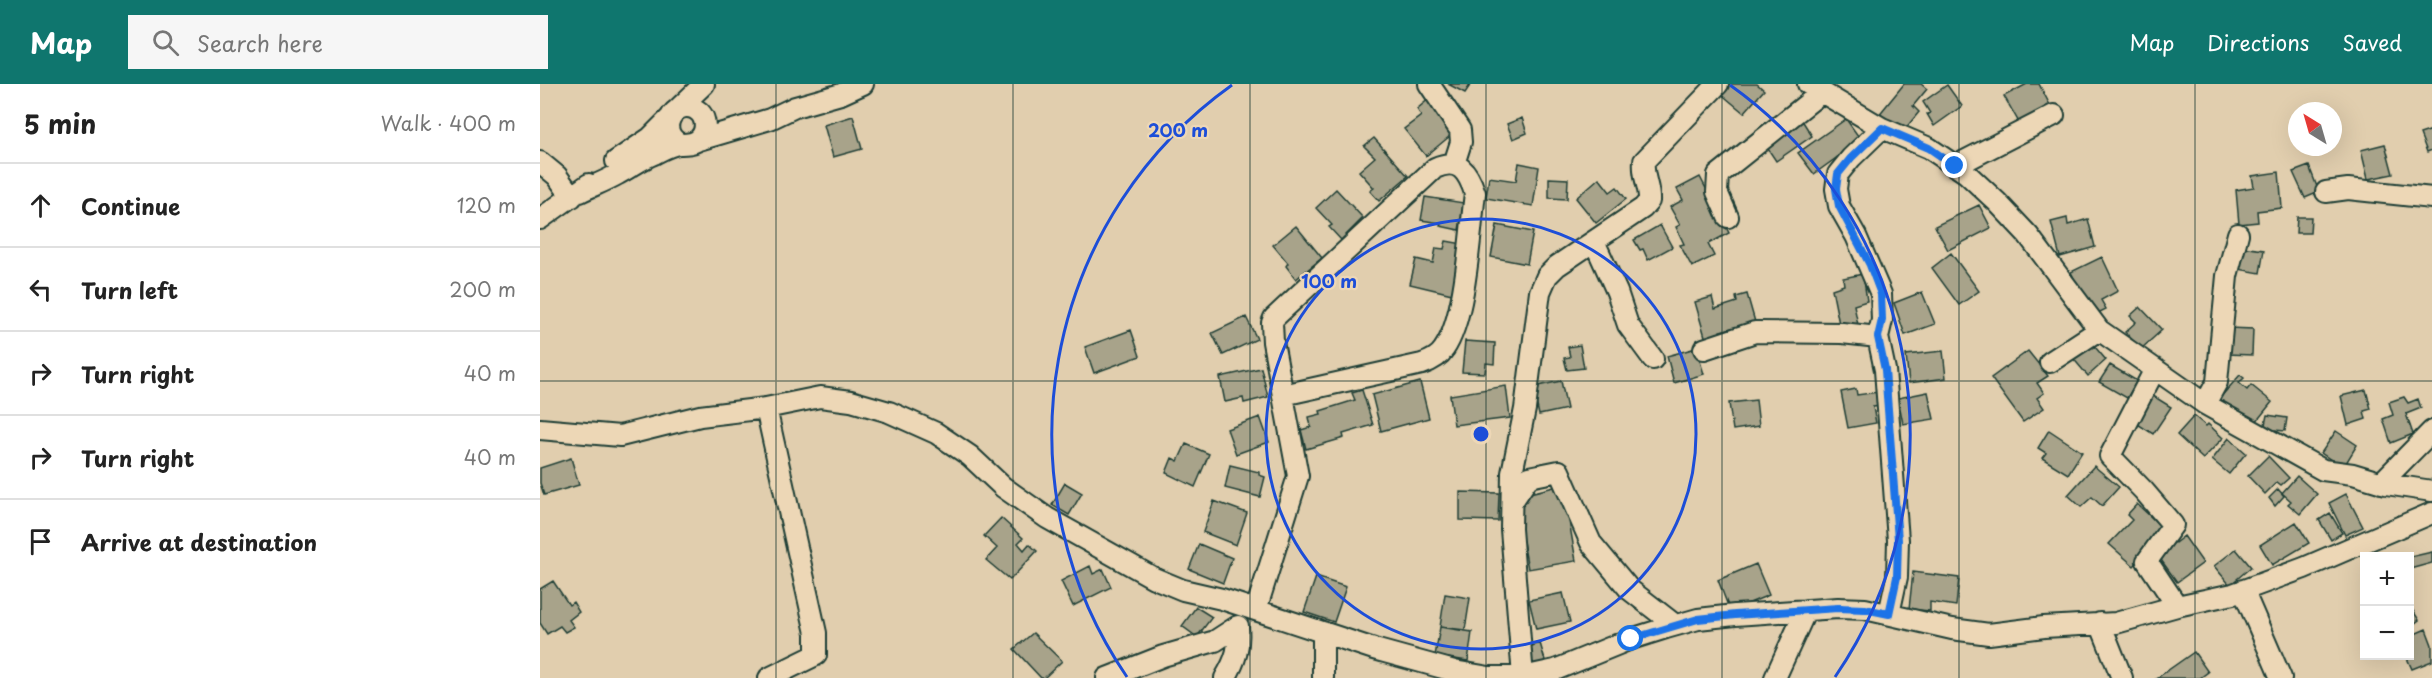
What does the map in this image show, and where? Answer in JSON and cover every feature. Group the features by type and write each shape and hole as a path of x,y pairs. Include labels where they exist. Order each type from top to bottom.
{"street":[{"path":"540,219 576,195 612,164 650,138 704,84"},
{"path":"690,142 705,129 702,116 717,84"},
{"path":"576,195 618,175 650,155 770,119 795,107 842,94 863,84"},
{"path":"1429,84 1460,130 1461,142 1455,164"},
{"path":"1523,677 1511,529 1512,473 1525,409 1540,292 1547,276 1557,266 1649,201 1650,193 1643,171 1644,161 1713,85"},
{"path":"1728,217 1717,192 1718,175 1815,88 1882,128 1929,148 1955,166 1997,202 2028,235 2099,330 2205,404 2323,470 2432,491"},
{"path":"690,142 671,136 668,130 673,115 688,107 702,116 722,120 767,108 795,107"},
{"path":"1955,166 2054,115"},
{"path":"1882,128 1838,174 1836,189 1839,206 1861,246 1881,294 1882,320 1878,337 1885,370 1898,540 1897,577 1889,614"},
{"path":"540,162 576,195"},
{"path":"1256,610 1298,476 1273,342 1272,323 1277,314 1435,168 1444,164 1455,164 1464,172 1475,193 1458,317 1443,351 1422,364 1283,395"},
{"path":"2326,192 2348,189 2432,198"},
{"path":"2205,404 2217,382 2227,276 2238,234"},
{"path":"1594,241 1617,292 1628,325 1653,359"},
{"path":"2050,362 2099,330"},
{"path":"1704,349 1755,332 1842,333 1878,337"},
{"path":"2155,369 2110,456 2144,491 2172,525 2147,561 2177,606"},
{"path":"540,429 620,436 700,416 766,408 820,397 851,401 889,412 936,433 970,456 1003,487 1047,518 1118,559 1183,590 1222,598 1323,632 1454,671 1489,677 1523,677 1555,670 1590,658 1631,639 1698,619 1847,608 1989,634 2116,622 2243,591 2304,568 2432,513"},
{"path":"766,408 816,633 816,655 769,678"},
{"path":"2381,483 2432,431"},
{"path":"1512,502 1529,477 1559,471 1590,543 1630,590 1675,625"},
{"path":"2243,591 2281,678"},
{"path":"1775,678 1806,610"},
{"path":"2100,623 2121,678"},
{"path":"1107,678 1163,656 1215,641 1238,626 1240,644 1235,662 1225,678"},
{"path":"1323,632 1323,678"}],"building":[{"path":"1448,84 1471,84 1465,93"},
{"path":"1728,84 1757,84 1764,90 1744,113 1720,93"},
{"path":"1904,84 1921,84 1927,89 1913,106 1919,112 1900,135 1878,116"},
{"path":"2027,84 2039,84 2052,109 2021,126 2004,96"},
{"path":"1947,85 1962,106 1934,126 1923,102"},
{"path":"1430,98 1456,131 1426,156 1404,129 1421,116 1417,109"},
{"path":"853,116 862,149 833,157 824,125"},
{"path":"1800,117 1812,136 1776,161 1764,143"},
{"path":"1522,118 1527,133 1513,139 1507,124"},
{"path":"1846,119 1861,140 1814,174 1798,153"},
{"path":"2432,130 2432,150 2427,152 2420,134"},
{"path":"1374,138 1408,176 1379,201 1370,191 1374,188 1359,171 1375,157 1364,146"},
{"path":"2385,144 2393,174 2368,179 2361,150"},
{"path":"1519,163 1539,167 1533,206 1486,198 1489,177 1516,181"},
{"path":"2309,166 2319,192 2305,198 2293,172"},
{"path":"2279,172 2282,208 2257,211 2258,222 2239,224 2236,190 2254,187 2252,176"},
{"path":"1700,177 1729,233 1708,244 1714,256 1692,267 1680,245 1684,244 1676,227 1680,225 1670,207 1683,200 1677,189"},
{"path":"1549,178 1568,179 1567,199 1549,198"},
{"path":"1599,178 1610,192 1617,187 1626,199 1596,223 1576,198"},
{"path":"1336,189 1363,218 1341,240 1329,227 1332,225 1316,208"},
{"path":"1425,197 1464,203 1459,230 1440,226 1441,223 1421,220"},
{"path":"1979,205 1991,228 1948,250 1935,226"},
{"path":"2297,217 2311,217 2310,233 2296,233"},
{"path":"2067,218 2068,225 2088,219 2095,247 2060,257 2051,222"},
{"path":"1497,225 1533,232 1527,264 1491,257"},
{"path":"1660,225 1672,247 1648,260 1643,249 1640,250 1634,240"},
{"path":"1296,226 1322,258 1296,279 1286,266 1288,263 1273,245"},
{"path":"1446,241 1463,244 1452,294 1410,284 1416,259 1433,263 1436,248 1444,249"},
{"path":"2241,247 2264,250 2260,273 2238,269"},
{"path":"1951,253 1979,291 1959,305 1932,268"},
{"path":"2102,257 2118,291 2101,300 2106,309 2092,316 2071,272"},
{"path":"1863,274 1867,301 1854,305 1858,325 1840,329 1832,289 1844,285 1843,278"},
{"path":"1922,292 1935,324 1905,335 1894,303"},
{"path":"1747,294 1755,322 1720,331 1721,336 1706,340 1695,302 1712,297 1715,309 1737,302 1736,297"},
{"path":"2140,307 2162,330 2141,349 2125,332 2136,322 2130,316"},
{"path":"1246,317 1257,339 1223,355 1212,333"},
{"path":"2228,328 2253,329 2252,355 2227,354"},
{"path":"1131,330 1140,356 1094,373 1085,347"},
{"path":"1465,341 1495,343 1494,364 1486,363 1485,373 1462,372"},
{"path":"2090,341 2106,360 2088,376 2072,357"},
{"path":"1580,345 1584,368 1567,370 1564,358 1570,357 1568,347"},
{"path":"1696,348 1704,374 1674,383 1667,356"},
{"path":"1943,351 1946,378 1909,383 1906,355"},
{"path":"2028,351 2048,376 2037,383 2044,393 2037,398 2044,408 2023,422 1991,378"},
{"path":"2110,365 2137,381 2127,398 2099,382"},
{"path":"1261,368 1268,397 1244,403 1243,398 1225,402 1220,377"},
{"path":"2240,375 2244,378 2239,383 2247,390 2251,385 2272,402 2251,428 2218,400"},
{"path":"1561,381 1567,409 1539,415 1533,387"},
{"path":"1420,382 1429,418 1381,431 1372,395"},
{"path":"1506,386 1510,418 1454,425 1450,395"},
{"path":"1856,389 1857,395 1878,392 1881,406 1873,407 1876,423 1848,428 1841,392"},
{"path":"1362,390 1373,425 1343,434 1344,438 1306,449 1301,430 1311,427 1309,417 1321,414 1320,411 1355,400 1352,393"},
{"path":"2366,390 2371,409 2364,411 2366,419 2348,425 2341,396"},
{"path":"1928,392 1934,419 1903,424 1898,398"},
{"path":"2150,394 2171,407 2153,434 2133,421"},
{"path":"2404,397 2408,403 2418,399 2421,408 2406,414 2413,434 2391,443 2383,419 2393,415 2389,402"},
{"path":"1756,400 1759,426 1733,430 1729,403"},
{"path":"2267,415 2287,418 2285,431 2264,429"},
{"path":"2194,416 2206,426 2208,424 2223,438 2203,459 2177,435"},
{"path":"1260,417 1269,442 1236,454 1227,429"},
{"path":"2049,430 2082,452 2068,474 2042,458 2046,453 2038,448"},
{"path":"2336,431 2357,445 2343,468 2321,453"},
{"path":"2229,438 2246,453 2229,474 2212,460"},
{"path":"1186,444 1209,454 1195,487 1166,473 1172,458 1178,461"},
{"path":"2268,456 2289,478 2281,485 2277,482 2265,494 2248,476"},
{"path":"571,458 579,485 544,495 540,483 540,468"},
{"path":"1230,465 1259,472 1259,475 1265,477 1260,497 1225,488"},
{"path":"2094,466 2119,487 2102,506 2092,497 2081,507 2068,495"},
{"path":"2297,476 2317,494 2300,514 2288,504 2291,501 2282,493"},
{"path":"1065,483 1082,493 1069,515 1052,505"},
{"path":"1558,486 1564,492 1576,561 1528,569 1523,541 1519,541 1516,523 1522,521 1517,507 1526,494"},
{"path":"2278,489 2284,496 2275,506 2269,498"},
{"path":"1460,492 1499,493 1498,521 1460,520"},
{"path":"2346,494 2363,527 2345,535 2329,503"},
{"path":"1214,501 1247,513 1236,545 1203,532"},
{"path":"2137,504 2166,531 2134,566 2109,544 2132,520 2127,515"},
{"path":"2330,513 2342,533 2331,540 2319,520"},
{"path":"1001,518 1023,538 1018,543 1024,550 1029,544 1037,551 1010,580 986,560 997,548 984,536"},
{"path":"2296,522 2309,543 2272,565 2260,545"},
{"path":"2184,536 2203,563 2177,582 2156,553 2173,540 2175,543"},
{"path":"1199,544 1232,558 1223,583 1189,569"},
{"path":"2236,549 2251,567 2230,585 2214,566"},
{"path":"2432,552 2432,563 2414,568 2414,556"},
{"path":"1756,564 1769,595 1730,611 1718,580"},
{"path":"1090,566 1093,574 1103,569 1111,587 1073,606 1061,581"},
{"path":"1913,572 1959,578 1956,606 1930,602 1930,611 1909,609"},
{"path":"1316,577 1346,587 1334,622 1304,612"},
{"path":"553,581 569,605 573,602 579,612 569,620 574,627 565,632 560,626 547,634 540,623 540,589"},
{"path":"1563,593 1570,622 1536,629 1529,600"},
{"path":"1445,594 1470,598 1465,630 1440,627"},
{"path":"1196,607 1212,617 1197,637 1182,626"},
{"path":"2414,612 2419,620 2414,624"},
{"path":"1440,627 1472,632 1468,661 1435,656"},
{"path":"2426,629 2432,645 2432,661 2412,669 2408,660 2414,660 2414,634"},
{"path":"1033,633 1062,661 1044,678 1041,678 1014,649"},
{"path":"1540,643 1546,664 1529,669 1524,649"},
{"path":"2194,652 2208,672 2200,678 2157,678"}],"route":[{"path":"1631,639 1698,619 1735,615 1838,608 1865,609 1889,614 1897,577 1898,540 1885,370 1878,337 1882,320 1881,294 1870,265 1839,206 1836,189 1838,174 1882,128 1929,148 1955,166"}]}
